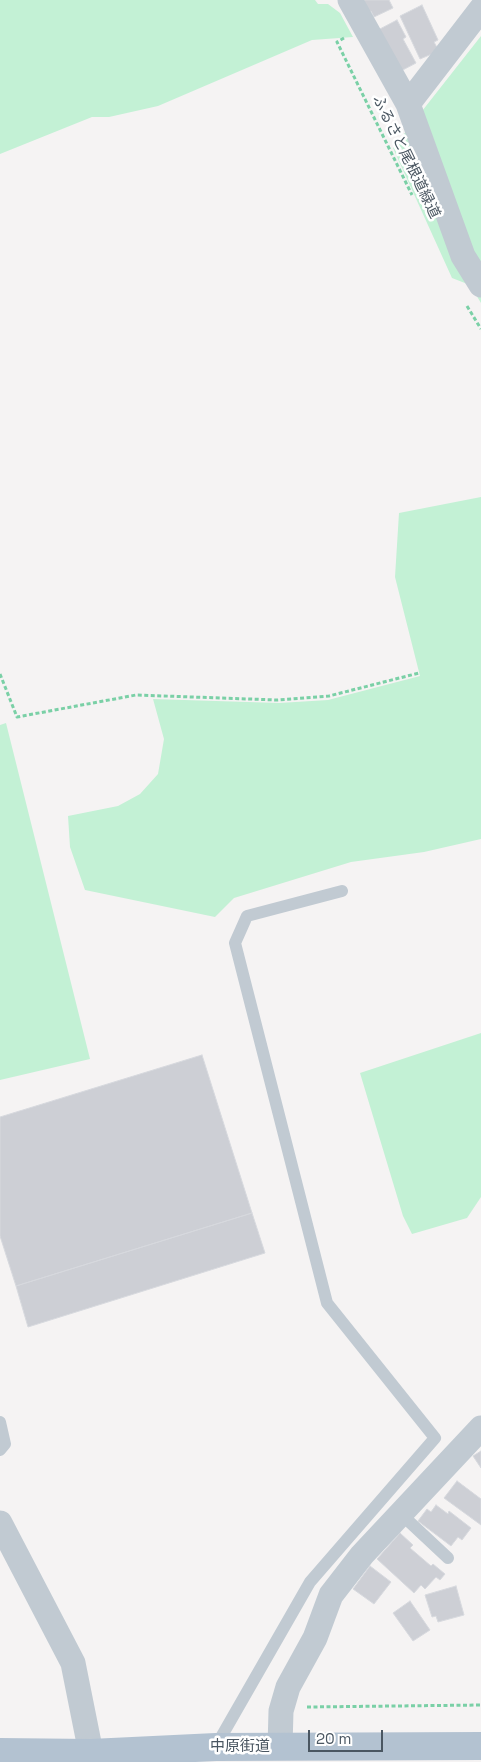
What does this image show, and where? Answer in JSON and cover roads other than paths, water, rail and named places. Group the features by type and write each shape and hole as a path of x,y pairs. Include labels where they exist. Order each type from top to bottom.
{"main road":[{"name":"中原街道","path":"0,1752 90,1753 216,1747 481,1746"}],"street":[{"path":"350,0 408,104 463,256 472,291"},
{"path":"408,104 481,9"},
{"path":"280,1747 282,1707 288,1687 315,1638 331,1595 362,1555 481,1428"},
{"path":"0,1523 73,1663 90,1753"}],"lane":[{"path":"216,1747 310,1582 435,1438 327,1303 235,943 247,916 342,891"},
{"path":"0,1422 5,1444 0,1450"},
{"path":"401,1514 448,1558"}]}
